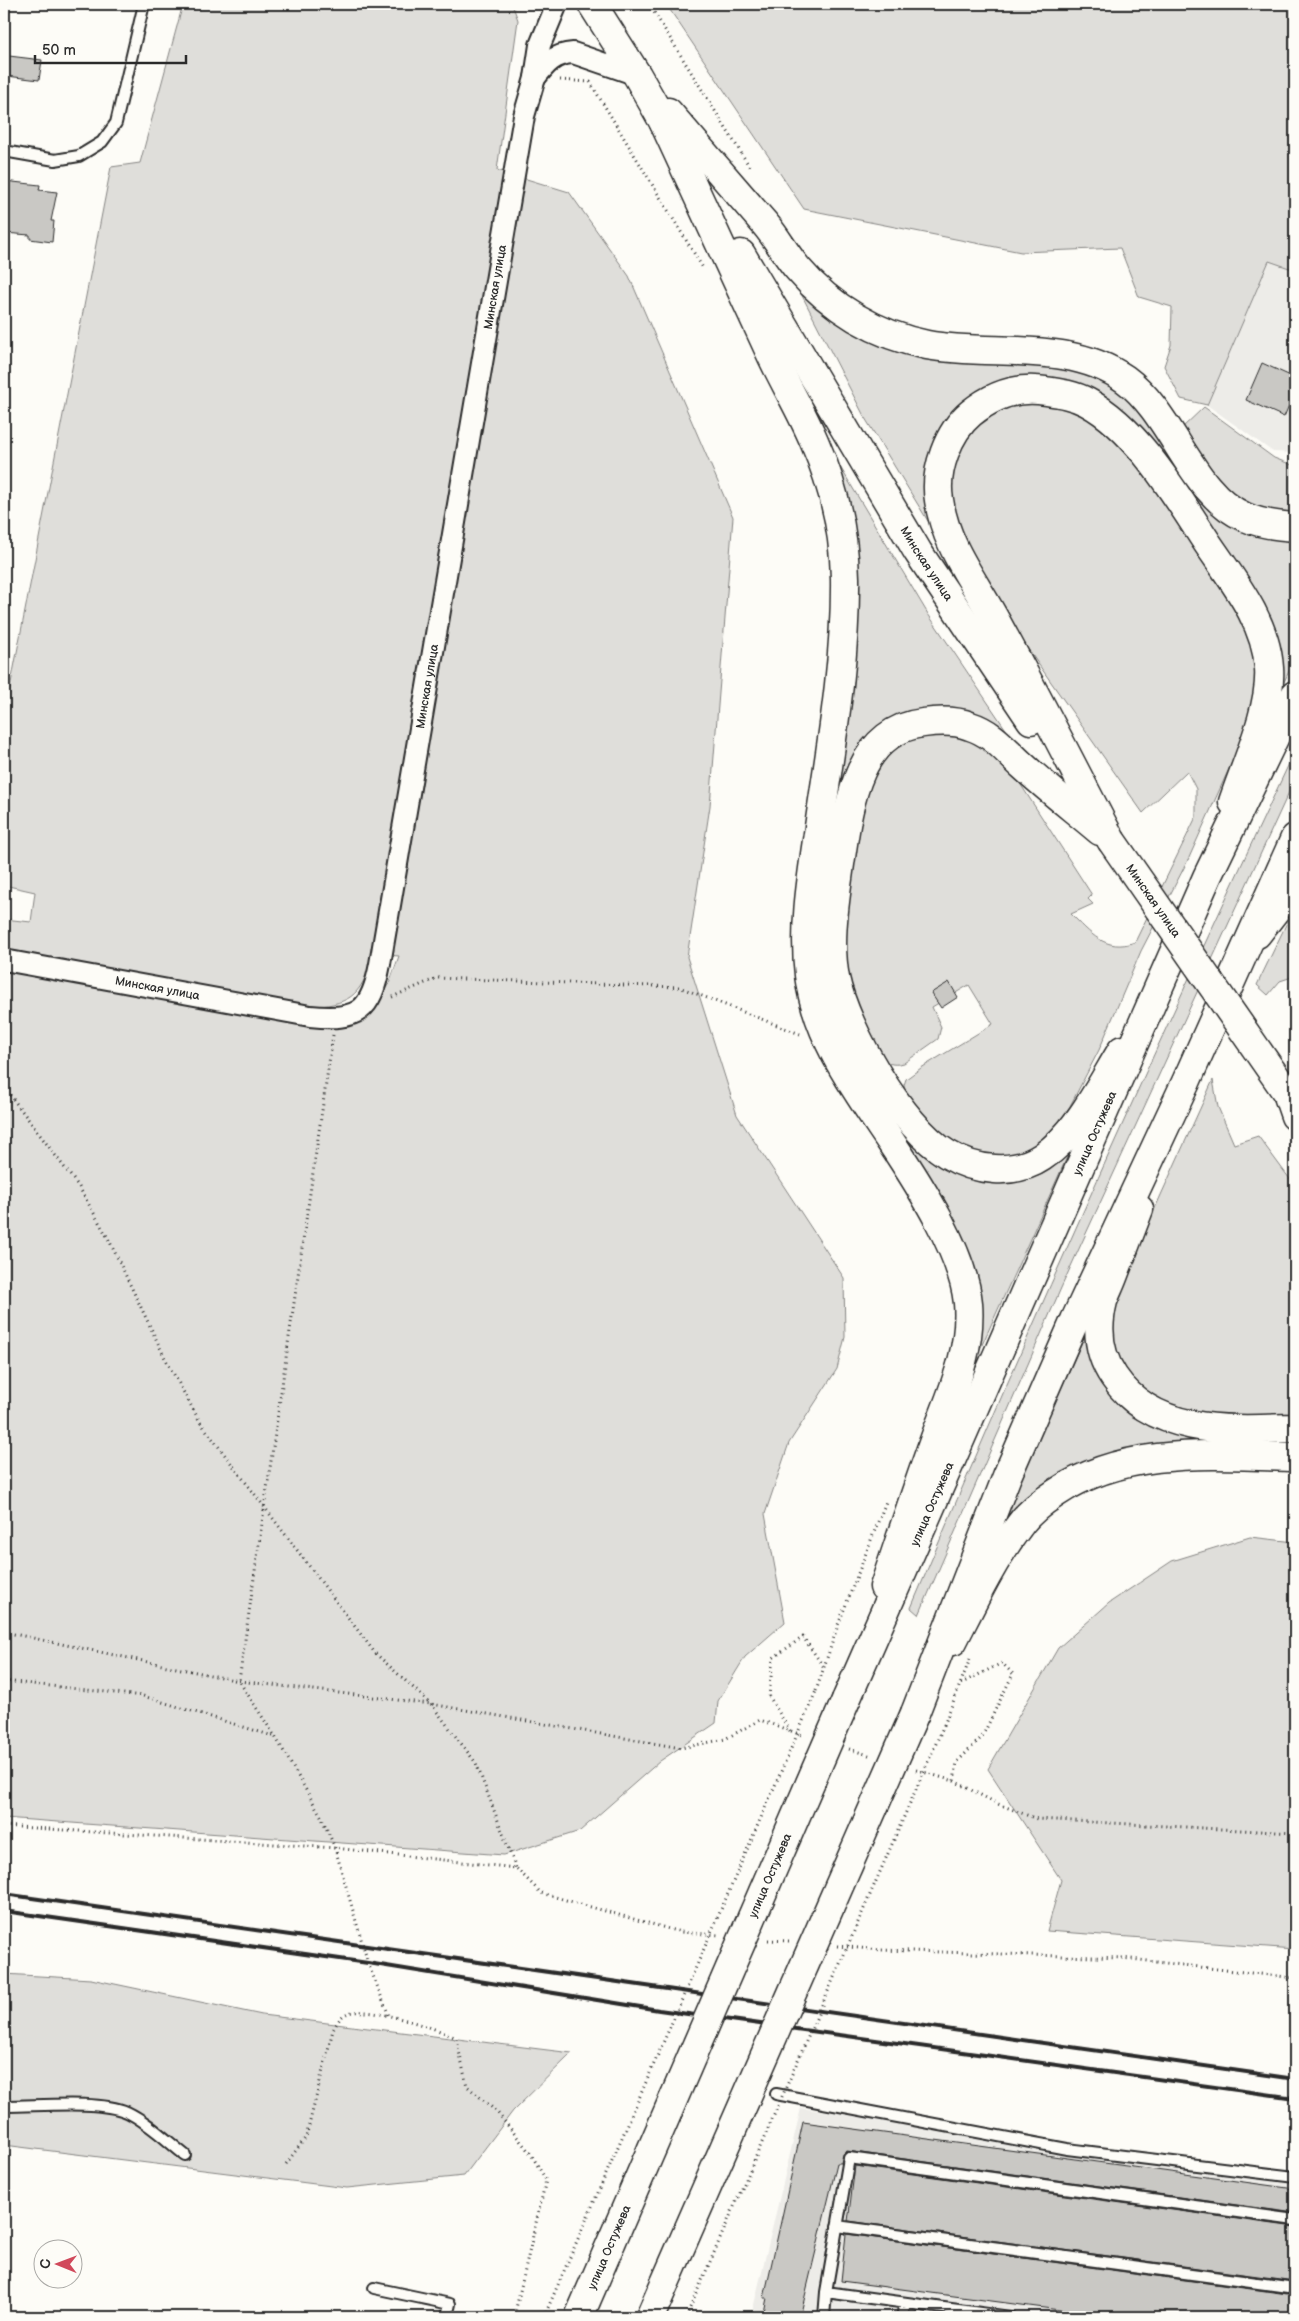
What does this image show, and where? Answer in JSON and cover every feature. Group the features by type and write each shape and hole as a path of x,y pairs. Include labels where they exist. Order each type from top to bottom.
{"street":[{"name":"Минская улица","path":"4,960 310,1016 336,1019 348,1017 359,1011 369,1000 377,983 524,116 535,78 540,45 557,4"},
{"name":"Минская улица","path":"592,4 636,74 918,552 1111,840 1293,1103"},
{"path":"535,78 554,57 568,53 590,57 636,74 770,230 798,269 823,294 846,313 869,325 926,344 1077,357 1105,367 1126,380 1148,400 1191,464 1215,495 1228,507 1244,516 1272,525 1295,527"},
{"path":"664,123 775,363 814,440 836,504 842,534 845,582 843,639 813,868 806,945 809,977 816,1006 839,1062 915,1177 952,1248 965,1284 968,1304 968,1330 959,1378 935,1438 846,1700"},
{"path":"1111,840 992,614 965,570 946,532 938,498 941,464 950,440 966,418 986,401 1009,391 1039,390 1065,394 1087,402 1112,419 1135,442 1161,475 1242,595 1260,627 1270,667 1270,686 1266,706 1207,877"},
{"name":"улица Остужева","path":"579,2317 846,1700 1207,877 1295,695"},
{"path":"1111,840 1021,765 997,740 970,726 942,721 910,724 885,738 862,765 854,789 836,891 832,954 836,980 850,1024 872,1066 906,1115 922,1134 945,1153 969,1166 993,1170 1019,1167 1041,1158 1060,1143 1078,1121 1152,1004"},
{"path":"650,2317 915,1713 1007,1476 1075,1320 1186,1082 1295,838"},
{"path":"1248,945 1295,885"},
{"path":"1186,1082 1104,1301 1099,1337 1100,1350 1107,1366 1129,1396 1156,1414 1195,1425 1236,1429 1295,1428"},
{"path":"915,1713 993,1565 1020,1524 1051,1496 1075,1480 1106,1468 1137,1461 1172,1456 1295,1457"}],"lane":[{"path":"4,151 55,160 80,156 102,142 116,123 144,4"},
{"path":"776,2094 1067,2149 1295,2177"},
{"path":"4,2103 8,2106 90,2105 126,2112 153,2130 185,2156"},
{"path":"824,2317 826,2292 849,2158 1295,2220"},
{"path":"837,2226 1295,2288"},
{"path":"374,2288 450,2304 447,2317"},
{"path":"826,2292 1010,2317"},
{"path":"902,2317 905,2303"}],"path":[{"path":"649,4 752,171"},
{"path":"359,1011 437,978 679,987 802,1035"},
{"path":"336,1019 239,1680 276,1738 321,1816 335,1848 368,1963 389,2016"},
{"path":"4,1087 79,1187 108,1238 166,1360 200,1422 375,1653 431,1704 476,1763 516,1868 541,1893 680,1932 728,1936"},
{"path":"4,1632 239,1680 431,1704 681,1748 725,1739 760,1720 791,1732 769,1696 773,1658 803,1637 823,1666"},
{"path":"686,2317 944,1724 971,1656"},
{"path":"960,1684 1002,1663"},
{"path":"4,1681 143,1696 276,1738"},
{"path":"544,2317 816,1691"},
{"path":"954,1781 998,1804 1037,1818 1295,1833"},
{"path":"4,1826 335,1848 516,1868"},
{"path":"766,1940 795,1942"},
{"path":"833,1945 881,1950 1122,1958 1295,1978"},
{"path":"286,2164 306,2137 334,2030 340,2017 352,2012 389,2016 439,2029 456,2038 467,2086 496,2111 531,2154 546,2180 514,2317"}],"shaded area":[{"path":"183,4 512,4 518,20 497,170 569,192 629,276 733,517 710,806 687,957 737,1115 844,1278 845,1337 837,1369 789,1443 765,1514 785,1622 745,1657 718,1701 716,1723 660,1761 580,1831 504,1855 4,1818 4,965 315,1023 355,1024 389,984 399,956 375,954 358,990 351,996 333,1004 304,1008 4,955 4,919 31,922 35,892 4,885 4,828 8,828 6,709 111,167 140,163"},
{"path":"666,4 1295,4 1295,270 1269,261 1207,405 1181,399 1164,366 1171,345 1172,307 1139,297 1120,248 1021,252 804,209"},
{"path":"1269,261 1295,270 1295,453 1273,452 1207,405"},
{"path":"793,278 816,304 1065,365 1118,388 1251,534 1277,539 1295,538 1295,658 1279,693 1281,670 1116,409 976,393 931,526 865,418"},
{"path":"1027,401 1064,406 1095,421 1118,441 1150,480 1248,630 1259,679 1245,733 1188,860 1141,951 1099,1050 1070,1106 1050,1136 1025,1153 1012,1156 973,1156 926,1122 905,1093 904,1085 906,1079 921,1068 993,1024 969,985 932,1007 941,1027 938,1039 904,1063 896,1064 883,1060 849,991 842,937 859,808 875,765 909,735 950,734 971,740 989,749 1005,764 1021,785 1092,895 1088,899 1093,904 1071,914 1099,939 1115,945 1135,942 1196,817 1196,789 1187,771 1143,813 1032,655 980,577 951,512 950,473 957,447 984,415"},
{"path":"1204,407 1274,458 1295,466 1295,516 1267,515 1222,489 1181,429"},
{"path":"836,460 928,614 1007,731 1004,734 981,719 955,711 915,712 904,715 885,725 861,749 847,776 839,806 824,918 822,968 827,1002 845,1041 870,1081 915,1141 929,1156 940,1164 979,1179 1015,1181 1038,1176 1048,1171 1072,1146 972,1367 977,1333 975,1299 967,1267 955,1235 940,1204 922,1174 847,1060 825,1014 816,978 814,940 817,902 847,698 854,623 853,551 832,463"},
{"path":"1295,751 1295,779 1061,1288 919,1615 911,1608 1051,1284 1147,1070"},
{"path":"1295,906 1295,976 1280,981 1268,995 1257,985"},
{"path":"1213,1080 1218,1107 1234,1144 1258,1136 1295,1186 1295,1416 1218,1415 1174,1410 1126,1380 1110,1333 1110,1320 1123,1279"},
{"path":"1087,1331 1104,1385 1121,1408 1132,1417 1165,1431 1295,1436 1295,1448 1158,1448 991,1545"},
{"path":"1250,1537 1295,1542 1295,1949 1047,1931 1061,1880 988,1769 1058,1648 1109,1603 1172,1561"},
{"path":"4,1974 91,1979 262,2015 572,2053 513,2111 464,2176 347,2188 4,2145"},
{"path":"801,2108 1295,2175 1295,2317 751,2317"}],"building":[{"path":"9,56 42,60 39,80 7,76"},
{"path":"4,181 40,185 39,190 57,192 51,221 54,221 52,242 30,239 30,235 4,233"},
{"path":"1262,363 1295,378 1295,391 1284,417 1246,400"},
{"path":"949,982 958,997 941,1008 931,993"},
{"path":"803,2122 1295,2189 1295,2213 847,2151 843,2154 841,2163 837,2163 800,2317 763,2317 767,2298 764,2298"},
{"path":"855,2166 1295,2227 1295,2281 848,2221"},
{"path":"846,2234 1295,2295 1295,2317 1112,2317 841,2281"}],"railway":[{"path":"4,1894 1295,2079"},
{"path":"4,1911 368,1963 659,2010 1295,2098"}]}
